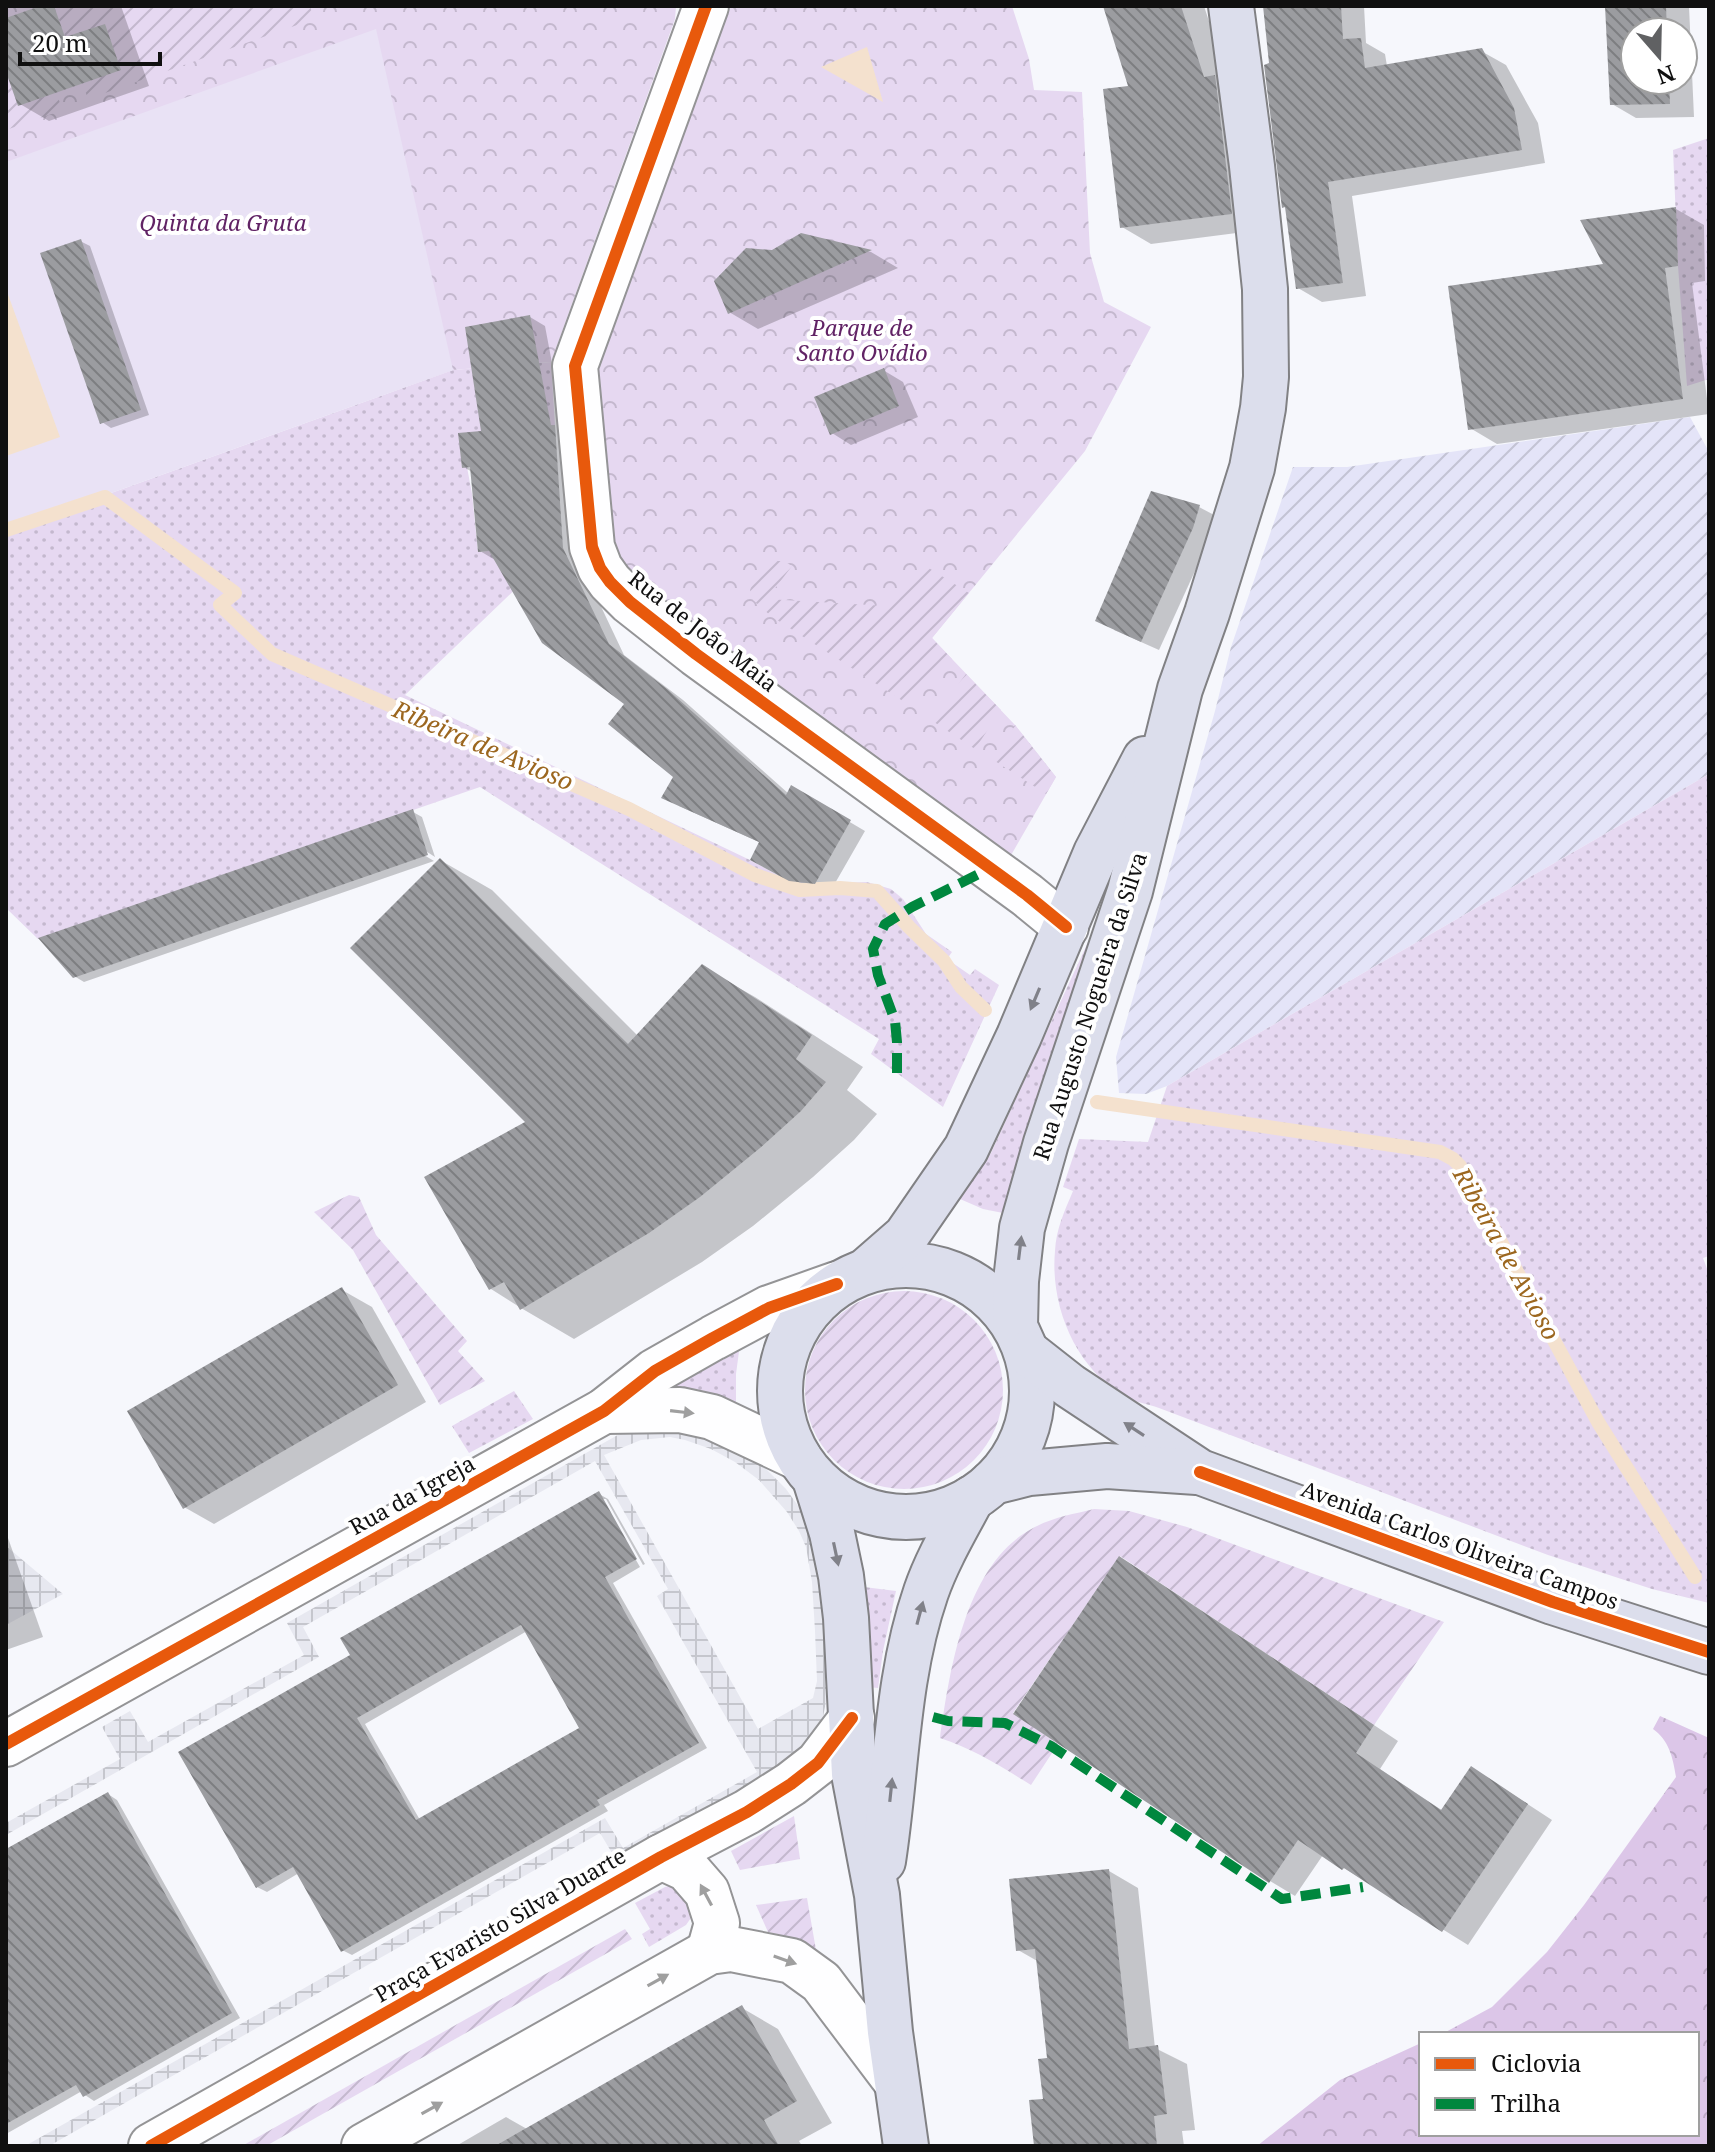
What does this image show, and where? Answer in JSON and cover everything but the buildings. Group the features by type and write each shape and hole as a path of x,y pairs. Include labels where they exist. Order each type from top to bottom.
{"main road":[{"name":"Rua Augusto Nogueira da Silva","path":"1022,1339 1016,1281 1022,1228 1046,1143 1130,891 1180,689 1252,468 1263,408 1266,377 1265,289 1231,6"},
{"name":"Rua Augusto Nogueira da Silva","path":"852,1277 906,1236 966,1149 1000,1080 1096,853 1180,689"},
{"path":"877,1895 887,1835 902,1689 926,1591 951,1537 982,1490 1013,1456 1031,1406 1032,1383 1022,1339 994,1300 954,1274 913,1264 892,1265 852,1277 821,1296 791,1336 780,1378 782,1420 790,1443 807,1469 832,1533 841,1576 854,1774 877,1895 895,2080 906,2146"},
{"name":"Avenida Carlos Oliveira Campos","path":"1022,1339 1070,1386 1200,1472 1553,1602 1709,1652"},
{"name":"Avenida Carlos Oliveira Campos","path":"982,1490 1029,1473 1107,1466 1200,1472"},
{"path":"807,1469 832,1493 856,1507 887,1516 917,1517 942,1512 982,1490"}],"street":[{"name":"Rua de João Maia","path":"706,6 575,366 592,547 600,568 630,602 696,654 1027,895 1066,927"},
{"name":"Rua da Igreja","path":"6,1744 604,1411 655,1371 713,1338 769,1308 852,1277"},
{"name":"Rua da Igreja","path":"604,1411 680,1410 701,1415 724,1423 807,1469"},
{"name":"Praça Evaristo Silva Duarte","path":"151,2146 661,1857 747,1812 818,1763 852,1718"},
{"name":"Praça Evaristo Silva Duarte","path":"661,1857 687,1869 707,1892 717,1923 709,1952"},
{"path":"364,2146 709,1952 731,1949 792,1961 821,1982 895,2080"}],"shaded area":[{"path":"867,47 883,102 821,67"},
{"path":"6,289 60,437 6,456"},
{"path":"1690,417 1709,452 1709,774 1167,1086 1146,1094 1119,1093 1116,1057 1231,647 1293,467 1347,467"},
{"path":"678,1425 760,1463 786,1489 810,1526 822,1558 829,1686 823,1717 802,1755 618,1863 600,1833 49,2146 25,2146 605,1818 623,1848 757,1772 657,1596 668,1589 595,1461 303,1627 319,1657 6,1835 6,1823 120,1759 102,1727 130,1711 148,1742 304,1655 287,1623 623,1432","holes":["670,1437 711,1449 759,1480 787,1512 806,1547 815,1631 817,1681 813,1698 758,1729 604,1455 641,1440"]},
{"path":"6,1546 63,1594 6,1625"}],"green space":[{"name":"Quinta da Gruta","path":"6,6 676,6 675,19 551,362 453,370 6,528"},
{"path":"54,6 310,6 314,19 88,99"},
{"name":"Parque de Santo Ovídio","path":"731,6 1012,6 1029,59 1034,90 1082,92 1090,253 1104,302 1151,327 1085,451 932,638 1015,725 1056,777 1006,864 641,591 612,545 594,357"},
{"path":"376,29 453,370 114,492 6,524 6,162"},
{"path":"6,72 18,105 56,93 63,110 6,130"},
{"path":"1709,138 1709,379 1687,386 1673,150"},
{"path":"551,362 555,425 459,434 462,467 467,467 472,494 478,552 508,549 526,579 405,695 789,881 815,884 867,882 891,889 903,899 926,934 952,952 947,959 970,975 975,969 999,985 943,1107 871,1054 879,1039 480,787 38,939 6,908 6,524 114,492 453,370"},
{"path":"774,561 784,561 792,566 767,599 887,606 924,565 969,593 932,638 952,659 909,705 771,616 753,600 750,590 754,581"},
{"path":"966,674 1001,710 975,749 931,720"},
{"path":"1015,725 1056,777 1046,794 995,761"},
{"path":"1709,774 1709,1256 1703,1258 1709,1274 1709,1603 1652,1589 1548,1555 1132,1400 1107,1384 1092,1369 1069,1333 1057,1293 1055,1272 1057,1235 1073,1191 1063,1187 1079,1139 1148,1142 1167,1086"},
{"path":"1094,929 1098,929 1008,1214 983,1209 960,1199 991,1153"},
{"path":"349,1195 359,1197 376,1235 467,1341 458,1351 485,1381 440,1405 353,1250 314,1212"},
{"path":"904,1291 923,1292 942,1298 974,1320 996,1352 1002,1371 1002,1409 996,1428 974,1460 942,1482 923,1488 904,1489 885,1488 866,1482 834,1460 812,1428 806,1409 805,1390 806,1371 812,1352 834,1320 866,1298 885,1292"},
{"path":"740,1344 736,1405 672,1389 671,1386"},
{"path":"514,1391 533,1419 469,1453 452,1426"},
{"path":"1094,1509 1129,1511 1187,1527 1444,1622 1374,1725 1120,1556 1013,1713 1058,1744 1031,1785 976,1753 940,1738 956,1650 977,1591 992,1565 1011,1543 1042,1524"},
{"path":"864,1587 896,1591 878,1688 868,1687"},
{"path":"1660,1716 1709,1738 1709,2146 1257,2146 1340,2080 1419,2044 1419,2136 1699,2136 1699,2032 1446,2032 1492,2007 1547,1952 1676,1777 1667,1744 1653,1729"},
{"path":"794,1816 800,1859 740,1870 731,1851"},
{"path":"673,1885 695,1912 686,1925 649,1947 642,1934 650,1929 635,1903"},
{"path":"807,1898 816,1950 791,1937 768,1932 756,1905"},
{"path":"625,1929 632,1939 266,2146 242,2146"}],"waterway":[{"name":"Ribeira de Avioso","path":"6,530 105,497 235,593 220,605 272,654 629,809 755,875 800,890 840,888 877,891 944,961 961,987 985,1010"},
{"name":"Ribeira de Avioso","path":"1097,1102 1440,1152 1453,1159 1460,1166 1598,1422 1695,1577"}],"marked path":[{"path":"897,1073 895,1021 878,975 873,949 885,924 912,907 989,869"},
{"path":"933,1717 948,1721 1005,1723 1051,1746 1282,1899 1363,1887"}],"cycle path":[{"path":"706,6 575,366 592,547 600,568 630,602 696,654 1027,895 1066,927"},
{"path":"6,1744 604,1411 655,1371 713,1338 769,1308 837,1284"},
{"path":"1200,1472 1553,1602 1709,1652"},
{"path":"151,2146 661,1857 747,1812 818,1763 852,1718"}]}
